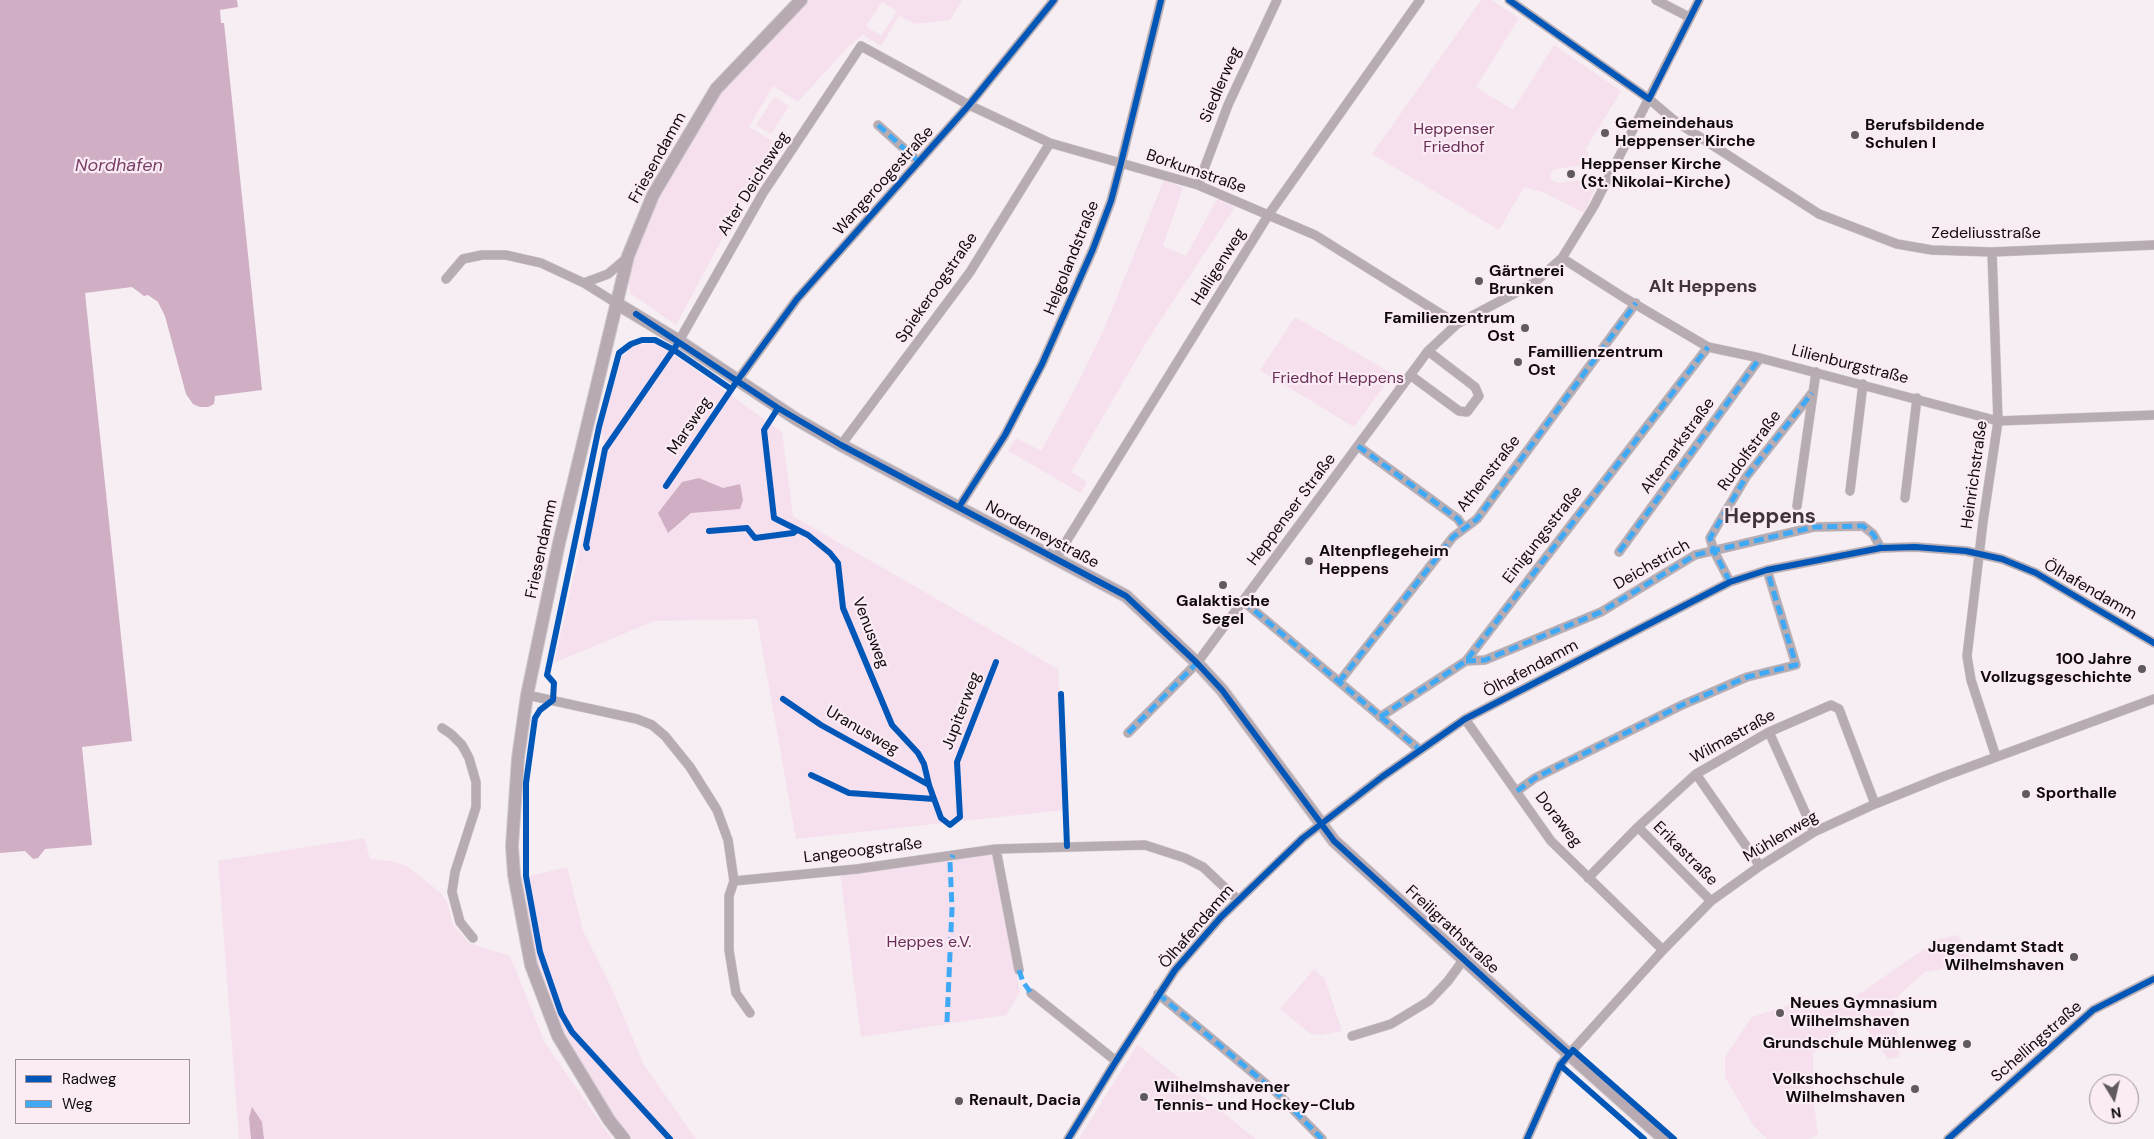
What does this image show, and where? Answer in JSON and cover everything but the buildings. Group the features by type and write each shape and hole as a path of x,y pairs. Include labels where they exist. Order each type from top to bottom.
{"street":[{"name":"Friesendamm","path":"624,1139 609,1120 558,1036 531,965 514,875 512,846 518,758 527,695 558,543 628,256 654,195 716,89 802,0"},
{"name":"Wangeroogestraße","path":"736,381 797,299 969,105 1054,0"},
{"name":"Helgolandstraße","path":"959,507 1005,435 1042,364 1093,249 1111,201 1161,0"},
{"name":"Siedlerweg","path":"1198,185 1228,105 1265,21 1277,0"},
{"name":"Halligenweg","path":"1056,558 1269,214 1420,0"},
{"name":"Zedeliusstraße","path":"1509,0 1649,99 1675,121 1819,214 1897,244 1932,250 1992,252 2154,245"},
{"path":"1656,0 1689,18"},
{"name":"Heppenser Straße","path":"1128,733 1198,663 1428,351 1457,324 1534,283 1562,258 1594,206 1699,0"},
{"name":"Borkumstraße","path":"861,46 969,105 1050,143 1198,185 1315,235 1457,324"},
{"name":"Alter Deichsweg","path":"679,341 763,192 861,46"},
{"path":"878,124 919,162"},
{"name":"Spiekeroogstraße","path":"841,445 970,272 1050,143"},
{"name":"Heinrichstraße","path":"1992,252 1998,421 1967,656 1971,680 1996,757"},
{"path":"446,279 463,259 482,255 525,258 541,262 584,283 616,303"},
{"path":"584,283 608,274 628,256"},
{"name":"Lilienburgstraße","path":"1562,258 1623,297 1708,347 1816,372 1998,421 2154,415"},
{"name":"Norderneystraße","path":"616,303 679,341 736,381 841,445 1126,596 1198,663 1247,722 1320,824"},
{"name":"Athenstraße","path":"1339,682 1453,537 1477,519 1636,303"},
{"name":"Einigungsstraße","path":"1380,717 1466,661 1708,347"},
{"path":"1410,375 1458,411 1467,412 1479,396 1475,387 1428,351"},
{"name":"Altemarkstraße","path":"1620,552 1760,358"},
{"path":"1797,506 1816,372"},
{"path":"1850,491 1863,384"},
{"name":"Rudolfstraße","path":"1714,551 1710,538 1746,477 1812,393"},
{"path":"1905,498 1917,398"},
{"path":"1358,446 1458,519 1464,528"},
{"name":"Deichstrich","path":"1466,661 1485,660 1601,612 1695,555 1814,527 1863,526 1873,534 1881,548"},
{"name":"Ölhafendamm","path":"1068,1139 1158,994 1196,946 1238,900 1320,824 1420,750 1465,720 1730,582 1767,570 1881,548 1915,547 1980,554 2002,559 2036,573 2154,643"},
{"path":"1714,551 1730,582"},
{"path":"1517,791 1535,778 1682,705 1747,677 1796,665 1767,570"},
{"path":"1243,601 1420,750"},
{"path":"527,695 637,719 652,725 665,736 690,767 717,810 728,840 734,881 729,896 728,950 736,993 750,1012"},
{"name":"Mühlenweg","path":"1528,1139 1560,1065 1569,1054 1662,950 1711,901 1760,866 1814,832 1875,804 2154,699"},
{"name":"Wilmastraße","path":"1588,878 1638,827 1696,774 1769,732 1831,706 1838,709 1875,804"},
{"name":"Doraweg","path":"1465,720 1551,841 1662,950"},
{"path":"442,728 462,745 470,758 476,782 476,807 455,872 452,892 460,922 473,938"},
{"path":"1769,732 1814,832"},
{"path":"1696,774 1760,866"},
{"name":"Freiligrathstraße","path":"1320,824 1334,841 1664,1139"},
{"name":"Erikastraße","path":"1638,827 1711,901"},
{"name":"Langeoogstraße","path":"734,881 857,869 996,849 1145,845 1185,858 1203,867 1238,900"},
{"path":"996,849 1019,970"},
{"path":"1352,1036 1391,1024 1429,1001 1448,981 1464,959"},
{"name":"Schellingstraße","path":"1948,1139 2093,1010 2154,979"},
{"path":"1031,992 1116,1061"},
{"name":"Ölhafendamm","path":"1158,994 1277,1093 1322,1139"}],"green space":[{"path":"803,0 962,0 950,20 915,24 899,16 881,46 863,35 848,47 798,102 773,86 749,127 774,142 676,325 630,293 628,271 655,195 717,91","holes":["882,2 897,11 881,36 866,26"]},
{"name":"Heppenser Friedhof","path":"1481,0 1491,0 1519,18 1476,87 1513,110 1554,45 1621,91 1585,150 1589,153 1584,165 1556,169 1551,172 1550,176 1553,181 1558,183 1585,179 1586,182 1593,181 1594,191 1584,213 1545,193 1524,187 1499,230 1372,154"},
{"path":"774,97 789,106 771,134 756,125"},
{"path":"1164,180 1183,188 1163,246 1186,256 1217,199 1235,207 1147,341 1071,472 1087,482 1081,493 1008,451 1016,438 1041,451 1078,383 1104,329"},
{"name":"Friedhof Heppens","path":"1295,317 1393,374 1354,427 1260,370"},
{"path":"653,342 668,350 782,432 793,516 1058,669 1064,810 796,839 757,619 654,621 554,663 604,442 601,432 616,374 622,357 632,347"},
{"path":"364,838 370,859 390,861 407,866 441,893 447,902 453,925 469,943 510,956 545,1043 612,1139 264,1139 262,1122 249,1118 251,1139 239,1139 218,861"},
{"name":"Heppes e.V.","path":"993,852 1020,992 1006,1015 861,1037 840,872"},
{"path":"567,867 583,931 612,989 644,1065 696,1139 629,1139 612,1119 561,1034 534,964 518,879"},
{"path":"1957,935 1965,945 1970,959 1958,966 1925,972 1898,996 1894,1014 1900,1045 1899,1057 1888,1059 1866,1028 1842,1029 1813,1053 1813,1097 1818,1134 1809,1139 1767,1139 1753,1125 1725,1077 1725,1057 1752,1017 1789,1005 1809,1010 1843,1005 1939,939"},
{"path":"1314,969 1325,979 1342,1031 1321,1035 1311,1034 1280,1009"},
{"path":"1138,1045 1256,1139 1079,1139"}],"water":[{"name":"Nordhafen","path":"0,0 237,0 238,7 220,10 221,23 224,23 262,390 215,396 214,404 208,407 200,407 193,404 186,394 165,316 158,302 148,295 144,296 132,287 85,293 132,741 82,747 92,845 45,849 38,858 33,859 25,851 0,853"},
{"path":"699,478 723,488 740,484 743,500 740,509 691,513 668,533 658,513 682,482"},
{"path":"252,1107 262,1122 264,1139 251,1139 249,1118"}],"marked path":[{"path":"878,125 919,162"},
{"path":"1339,682 1453,537 1477,519 1636,303"},
{"path":"1380,717 1466,661 1708,347"},
{"path":"1619,552 1760,358"},
{"path":"1730,582 1714,551 1710,538 1746,477 1812,393"},
{"path":"1358,446 1458,519 1464,528"},
{"path":"1466,661 1485,660 1601,612 1695,555 1814,527 1863,526 1873,534 1881,548"},
{"path":"1517,791 1535,778 1682,705 1747,677 1796,665 1767,570"},
{"path":"1243,601 1420,750"},
{"path":"1128,733 1197,663"},
{"path":"947,1022 952,908 950,862 953,855"},
{"path":"1019,970 1023,982 1031,993"},
{"path":"1158,994 1277,1093 1322,1139"}],"cycle path":[{"name":"Marsweg","path":"666,486 737,381 797,299 969,105 1054,0"},
{"path":"959,507 1005,435 1042,364 1093,249 1111,201 1161,0"},
{"path":"1509,0 1649,99 1699,0"},
{"path":"636,314 778,408 841,445 1126,596 1197,663 1222,690 1334,841 1569,1054"},
{"path":"670,1139 572,1032 561,1013 540,952 526,876 526,783 535,718 540,710 553,700 554,683 547,675 599,427 619,353 631,344 642,340 655,340 674,350 731,389"},
{"path":"587,548 586,545 605,449 678,343"},
{"name":"Venusweg","path":"778,408 764,430 774,518 808,535 830,553 838,563 843,608 892,725 918,753 924,764 929,785 941,818 950,825 960,817 957,762 996,662"},
{"path":"709,531 747,528 755,538 793,533 797,530"},
{"path":"1068,1139 1175,970 1221,917 1303,838 1382,777 1465,719 1730,582 1767,570 1881,548 1915,547 1966,551 2002,559 2036,573 2154,643"},
{"path":"1061,694 1067,846"},
{"name":"Uranusweg","path":"783,699 821,725 929,785"},
{"path":"811,775 849,793 934,799"},
{"path":"1948,1139 2093,1010 2154,979"},
{"path":"1527,1139 1560,1065 1573,1050 1674,1139"},
{"path":"1560,1065 1644,1139"}],"place":[{"name":"Gemeindehaus Heppenser Kirche","path":"1605,133"},
{"name":"Berufsbildende Schulen I","path":"1855,135"},
{"name":"Heppenser Kirche (St. Nikolai-Kirche)","path":"1571,174"},
{"name":"Gärtnerei Brunken","path":"1479,281"},
{"name":"Familienzentrum Ost","path":"1525,328"},
{"name":"Famillienzentrum Ost","path":"1518,362"},
{"name":"Altenpflegeheim Heppens","path":"1309,561"},
{"name":"Galaktische Segel","path":"1223,585"},
{"name":"100 Jahre Vollzugsgeschichte","path":"2142,669"},
{"name":"Sporthalle","path":"2026,794"},
{"name":"Jugendamt Stadt Wilhelmshaven","path":"2074,957"},
{"name":"Neues Gymnasium Wilhelmshaven","path":"1780,1013"},
{"name":"Grundschule Mühlenweg","path":"1967,1044"},
{"name":"Volkshochschule Wilhelmshaven","path":"1915,1089"},
{"name":"Wilhelmshavener Tennis- und Hockey-Club","path":"1144,1097"},
{"name":"Renault, Dacia","path":"959,1101"}],"district":[{"name":"Alt Heppens","path":"1703,287"},
{"name":"Heppens","path":"1770,517"}]}
